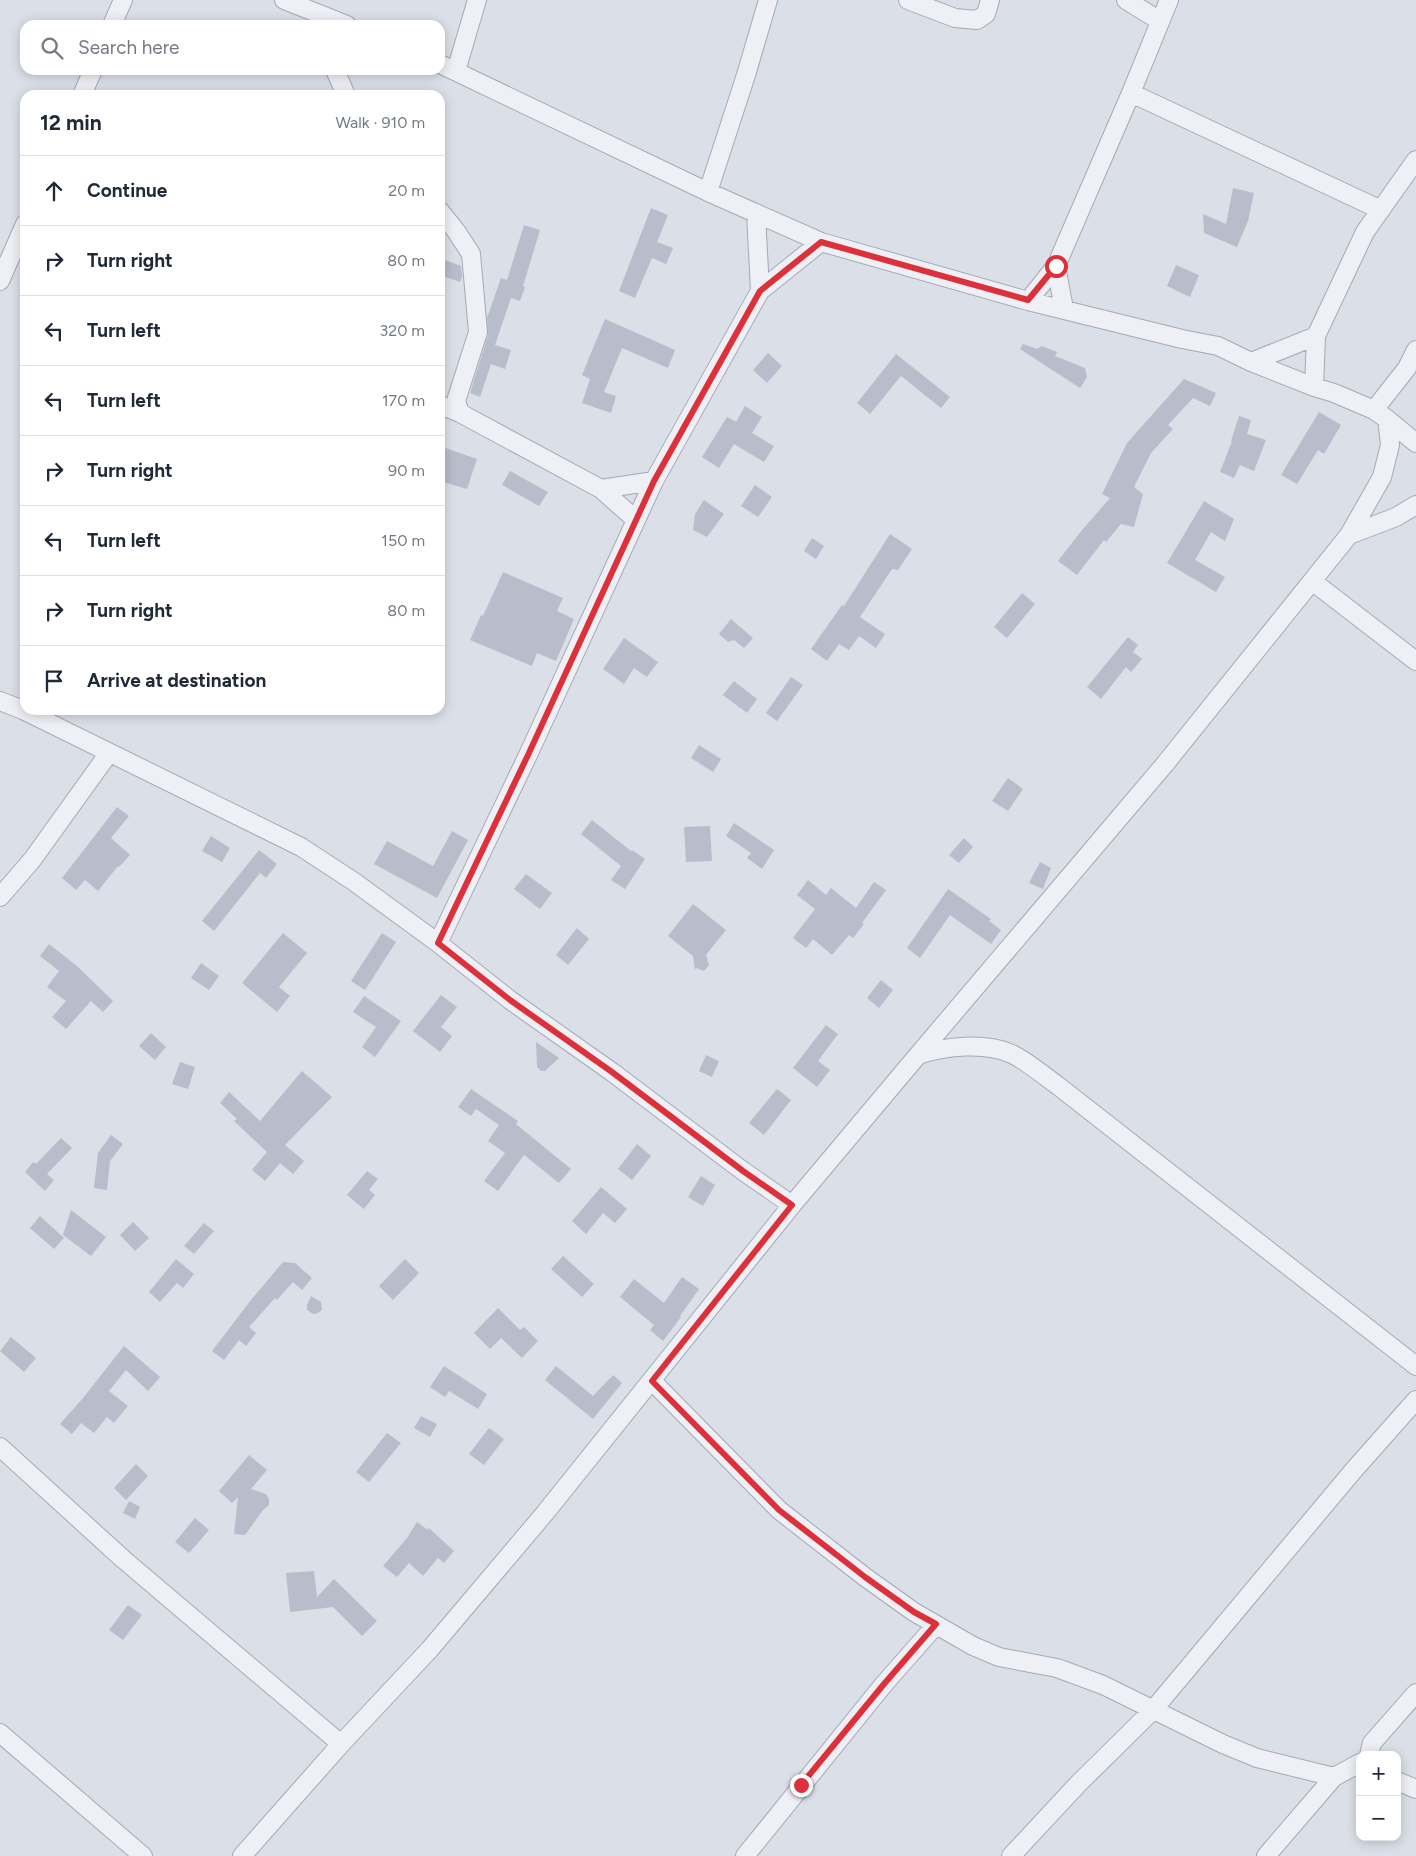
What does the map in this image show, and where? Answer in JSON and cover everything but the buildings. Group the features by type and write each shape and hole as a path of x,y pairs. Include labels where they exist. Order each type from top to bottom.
{"street":[{"path":"114,20 123,0"},
{"path":"284,0 334,20"},
{"path":"477,0 448,68 708,192 821,242 1064,310 1218,346 1251,362 1334,393 1381,415 1416,443"},
{"path":"708,192 768,0"},
{"path":"908,0 954,18 977,20 986,14 990,0"},
{"path":"1126,0 1160,21"},
{"path":"1028,300 1056,266 1131,93 1168,0"},
{"path":"84,90 90,75"},
{"path":"337,75 344,90"},
{"path":"1131,93 1380,210"},
{"path":"1314,387 1316,336 1365,232 1416,160"},
{"path":"756,213 760,291"},
{"path":"445,217 471,254 478,332 456,401 460,414"},
{"path":"0,281 20,239"},
{"path":"438,943 532,746 654,481 760,291 821,242"},
{"path":"1056,266 1064,310"},
{"path":"1251,362 1316,336"},
{"path":"242,1856 341,1744 430,1649 545,1513 792,1205 1165,764 1350,535 1382,477 1390,445 1381,415 1416,350"},
{"path":"445,407 601,489 636,520"},
{"path":"601,489 654,481"},
{"path":"1350,535 1396,518 1416,505"},
{"path":"1312,581 1416,660"},
{"path":"0,700 20,709"},
{"path":"33,715 301,847 353,881 438,943 510,1000 612,1072 743,1171 792,1205"},
{"path":"0,897 32,860 109,753"},
{"path":"918,1055 936,1049 967,1046 1012,1054 1057,1084 1416,1366"},
{"path":"652,1381 779,1510 865,1577 914,1612 973,1646 999,1656 1057,1668 1103,1685 1223,1744 1257,1758 1334,1777"},
{"path":"1011,1856 1078,1784 1153,1710 1353,1470 1416,1400"},
{"path":"0,1447 123,1559 341,1744"},
{"path":"745,1856 884,1684 936,1624"},
{"path":"1370,1751 1372,1743 1416,1693"},
{"path":"0,1733 143,1856"},
{"path":"1266,1856 1334,1777 1356,1765"},
{"path":"1401,1783 1416,1789"}],"route":[{"path":"801,1785 936,1624 914,1612 865,1577 779,1510 652,1381 792,1205 743,1171 612,1072 510,1000 438,943 528,755 654,481 760,291 821,242 1028,300 1056,266"}]}
